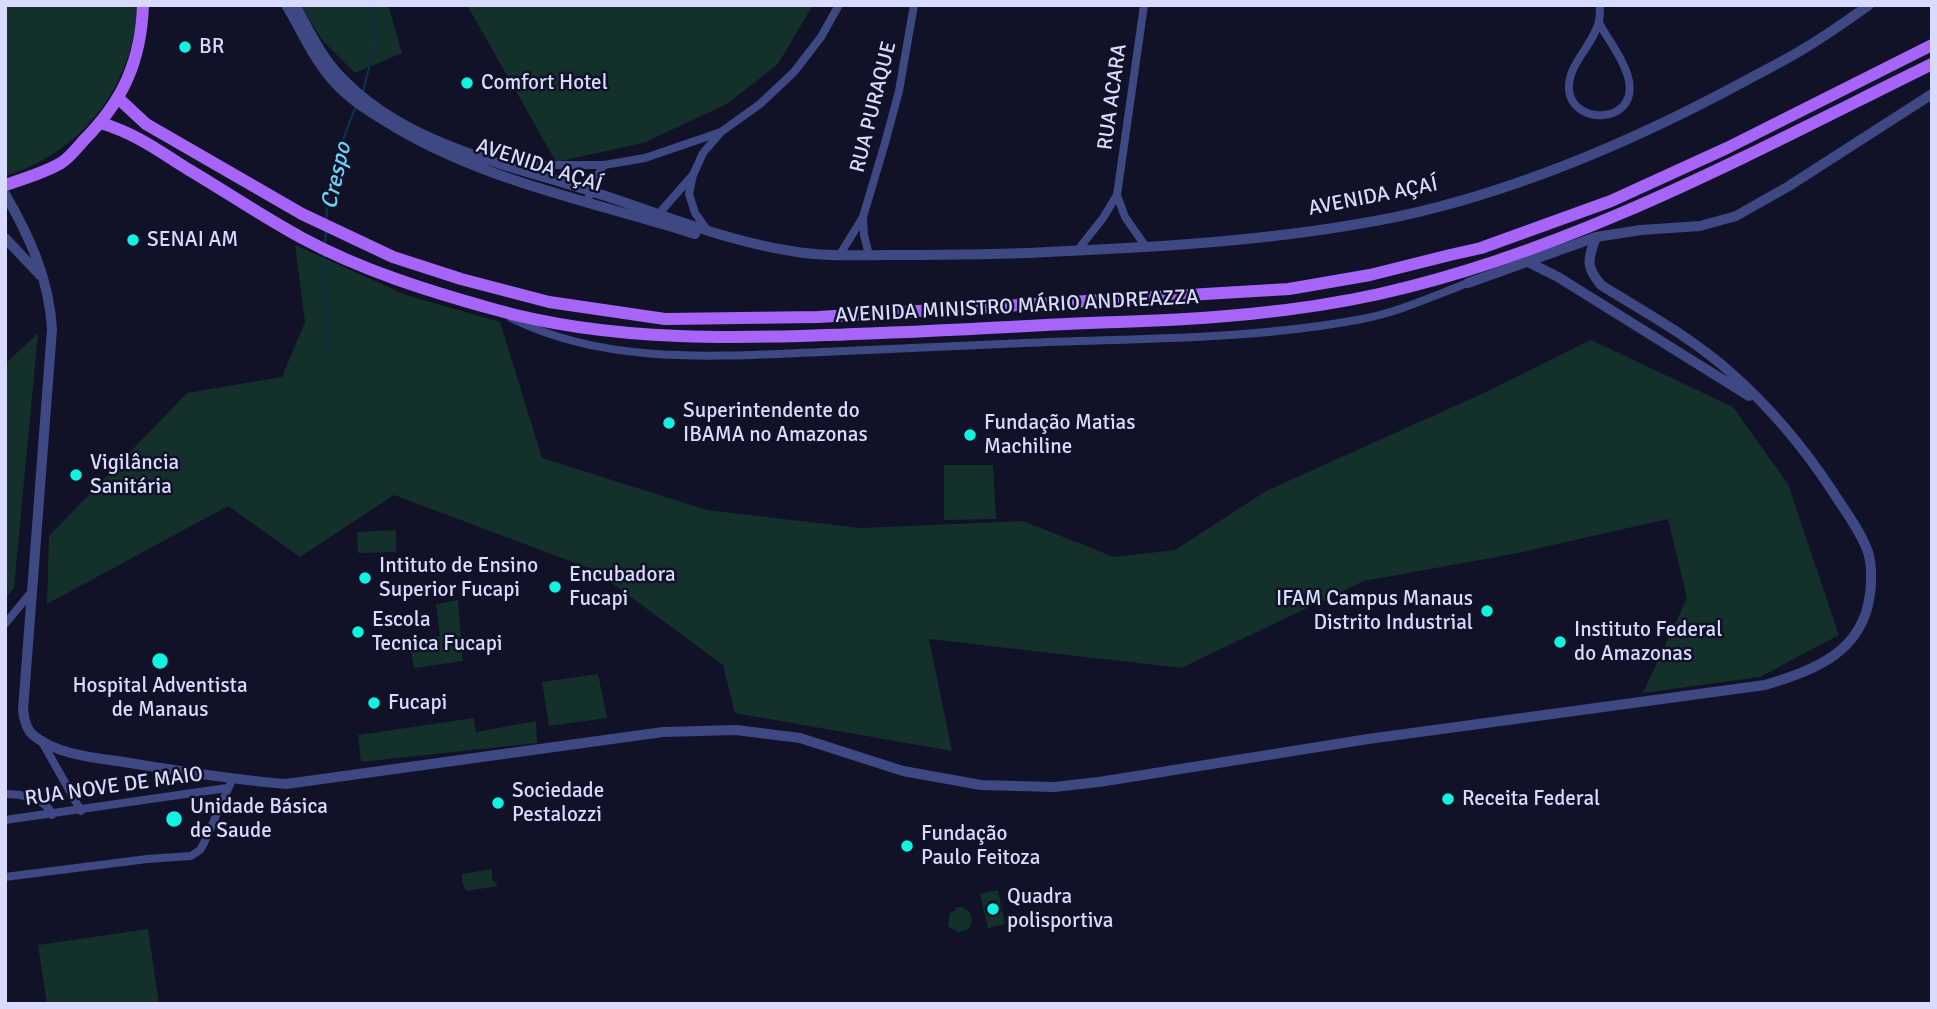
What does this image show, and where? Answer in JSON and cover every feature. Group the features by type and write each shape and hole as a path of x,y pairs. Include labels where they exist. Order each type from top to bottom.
{"main road":[{"path":"5,185 62,163 102,122 118,98 136,55 142,33 143,5"},
{"name":"AVENIDA MINISTRO MÁRIO ANDREAZZA","path":"118,98 146,124 340,234 393,257 503,292 549,302 665,318 860,315 1119,299 1177,298 1289,289 1370,275 1482,248 1611,201 1727,148 1932,45"},
{"name":"AVENIDA MINISTRO MÁRIO ANDREAZZA","path":"102,122 142,138 304,240 417,286 496,310 544,321 669,336 815,335 1180,320 1253,314 1323,305 1466,278 1708,175 1932,64"},
{"path":"1466,278 1465,261 1482,248"},
{"path":"1119,299 1121,322"}],"street":[{"name":"AVENIDA AÇAÍ","path":"286,5 312,53 335,83 358,104 416,141 451,157 587,202 791,251 839,256 984,255 1146,247 1322,229 1396,216 1506,186 1617,145 1707,102 1805,49 1869,5"},
{"name":"AVENIDA AÇAÍ","path":"295,5 318,48 339,76 364,99 419,134 590,191 710,239 790,258 819,260 839,256"},
{"path":"710,233 695,213 689,194 693,175 703,153 721,132 760,104 794,72 821,37 839,5"},
{"name":"RUA PURAQUE","path":"839,256 863,217 899,91 914,5"},
{"name":"RUA ACARA","path":"1077,251 1117,195 1143,5"},
{"path":"1599,23 1626,71 1629,83 1627,100 1621,110 1601,116 1580,108 1572,100 1569,90 1570,78 1599,23 1600,5"},
{"name":"AVENIDA MINISTRO MÁRIO ANDREAZZA","path":"1466,278 1528,262 1596,237 1642,230 1700,226 1736,216 1789,186 1932,94"},
{"path":"504,164 562,167 604,165 645,158 721,132"},
{"path":"587,202 604,165"},
{"path":"656,217 693,175"},
{"path":"5,194 22,224 45,281 52,329 23,710 25,722 30,733 41,740 77,754 230,784 286,784 663,732 736,730 800,738 903,771 940,778 981,785 1054,787 1368,738 1765,685 1826,662 1846,646 1860,628 1868,608 1872,567 1856,528 1810,456 1728,370 1695,345 1601,285 1589,266 1589,256 1596,237"},
{"path":"1117,195 1125,217 1146,247"},
{"name":"RUA PURAQUE","path":"863,217 869,255"},
{"path":"5,238 45,281"},
{"path":"1528,262 1558,277 1686,359 1763,404"},
{"path":"496,310 569,341 595,347 686,355 771,354 1230,334 1321,326 1391,313 1466,278"},
{"path":"1588,296 1601,285"},
{"path":"1686,359 1695,345"},
{"path":"5,624 33,590"},
{"path":"41,740 81,811"},
{"path":"5,877 191,856 200,850 204,843 230,784"},
{"name":"RUA NOVE DE MAIO","path":"5,820 81,811 230,784"},
{"path":"5,794 18,794 36,800 50,809 52,815"}],"green space":[{"path":"5,5 137,5 134,34 126,62 99,112 80,133 57,151 32,166 5,176"},
{"path":"300,5 388,5 402,53 355,73 323,41"},
{"path":"467,5 813,5 778,64 727,104 643,143 556,162"},
{"path":"295,245 406,295 500,322 542,458 707,510 860,528 1023,521 1114,557 1175,550 1266,491 1486,392 1591,340 1733,407 1788,484 1839,635 1760,677 1643,693 1687,598 1668,519 1513,554 1364,581 1181,668 929,639 952,751 735,713 723,665 594,570 394,495 300,557 228,506 47,604 49,536 187,393 282,377 305,322"},
{"path":"38,333 14,588 5,599 5,364"},
{"path":"944,465 993,465 996,519 944,520"},
{"path":"396,530 396,552 358,553 357,532"},
{"path":"458,600 463,661 414,668 409,641 440,636 436,604"},
{"path":"598,674 607,718 549,726 542,682"},
{"path":"474,718 476,732 536,721 537,743 361,762 358,735"},
{"path":"492,869 492,878 498,886 466,891 462,874"},
{"name":"Quadra polisportiva","path":"998,890 1005,924 988,928 980,894"},
{"path":"962,907 970,912 972,921 969,929 959,932 948,925 950,913 956,910 955,908"},
{"path":"148,929 159,1004 47,1004 38,945"}],"waterway":[{"name":"Crespo","path":"363,91 375,45 371,5"},
{"name":"Crespo","path":"326,221 336,162 356,106"},
{"name":"Crespo","path":"325,245 326,231"},
{"name":"Crespo","path":"324,256 323,279 330,350"}],"place":[{"name":"BR","path":"185,47"},
{"name":"Comfort Hotel","path":"467,83"},
{"name":"SENAI AM","path":"133,240"},
{"name":"Superintendente do IBAMA no Amazonas","path":"669,423"},
{"name":"Fundação Matias Machiline","path":"970,435"},
{"name":"Vigilância Sanitária","path":"76,475"},
{"name":"Intituto de Ensino Superior Fucapi","path":"365,578"},
{"name":"Encubadora Fucapi","path":"555,587"},
{"name":"IFAM Campus Manaus Distrito Industrial","path":"1487,611"},
{"name":"Escola Tecnica Fucapi","path":"358,632"},
{"name":"Instituto Federal do Amazonas","path":"1560,642"},
{"name":"Hospital Adventista de Manaus","path":"160,661"},
{"name":"Fucapi","path":"374,703"},
{"name":"Receita Federal","path":"1448,799"},
{"name":"Sociedade Pestalozzi","path":"498,803"},
{"name":"Unidade Básica de Saude","path":"174,819"},
{"name":"Fundação Paulo Feitoza","path":"907,846"},
{"name":"Quadra polisportiva","path":"993,909"}]}
